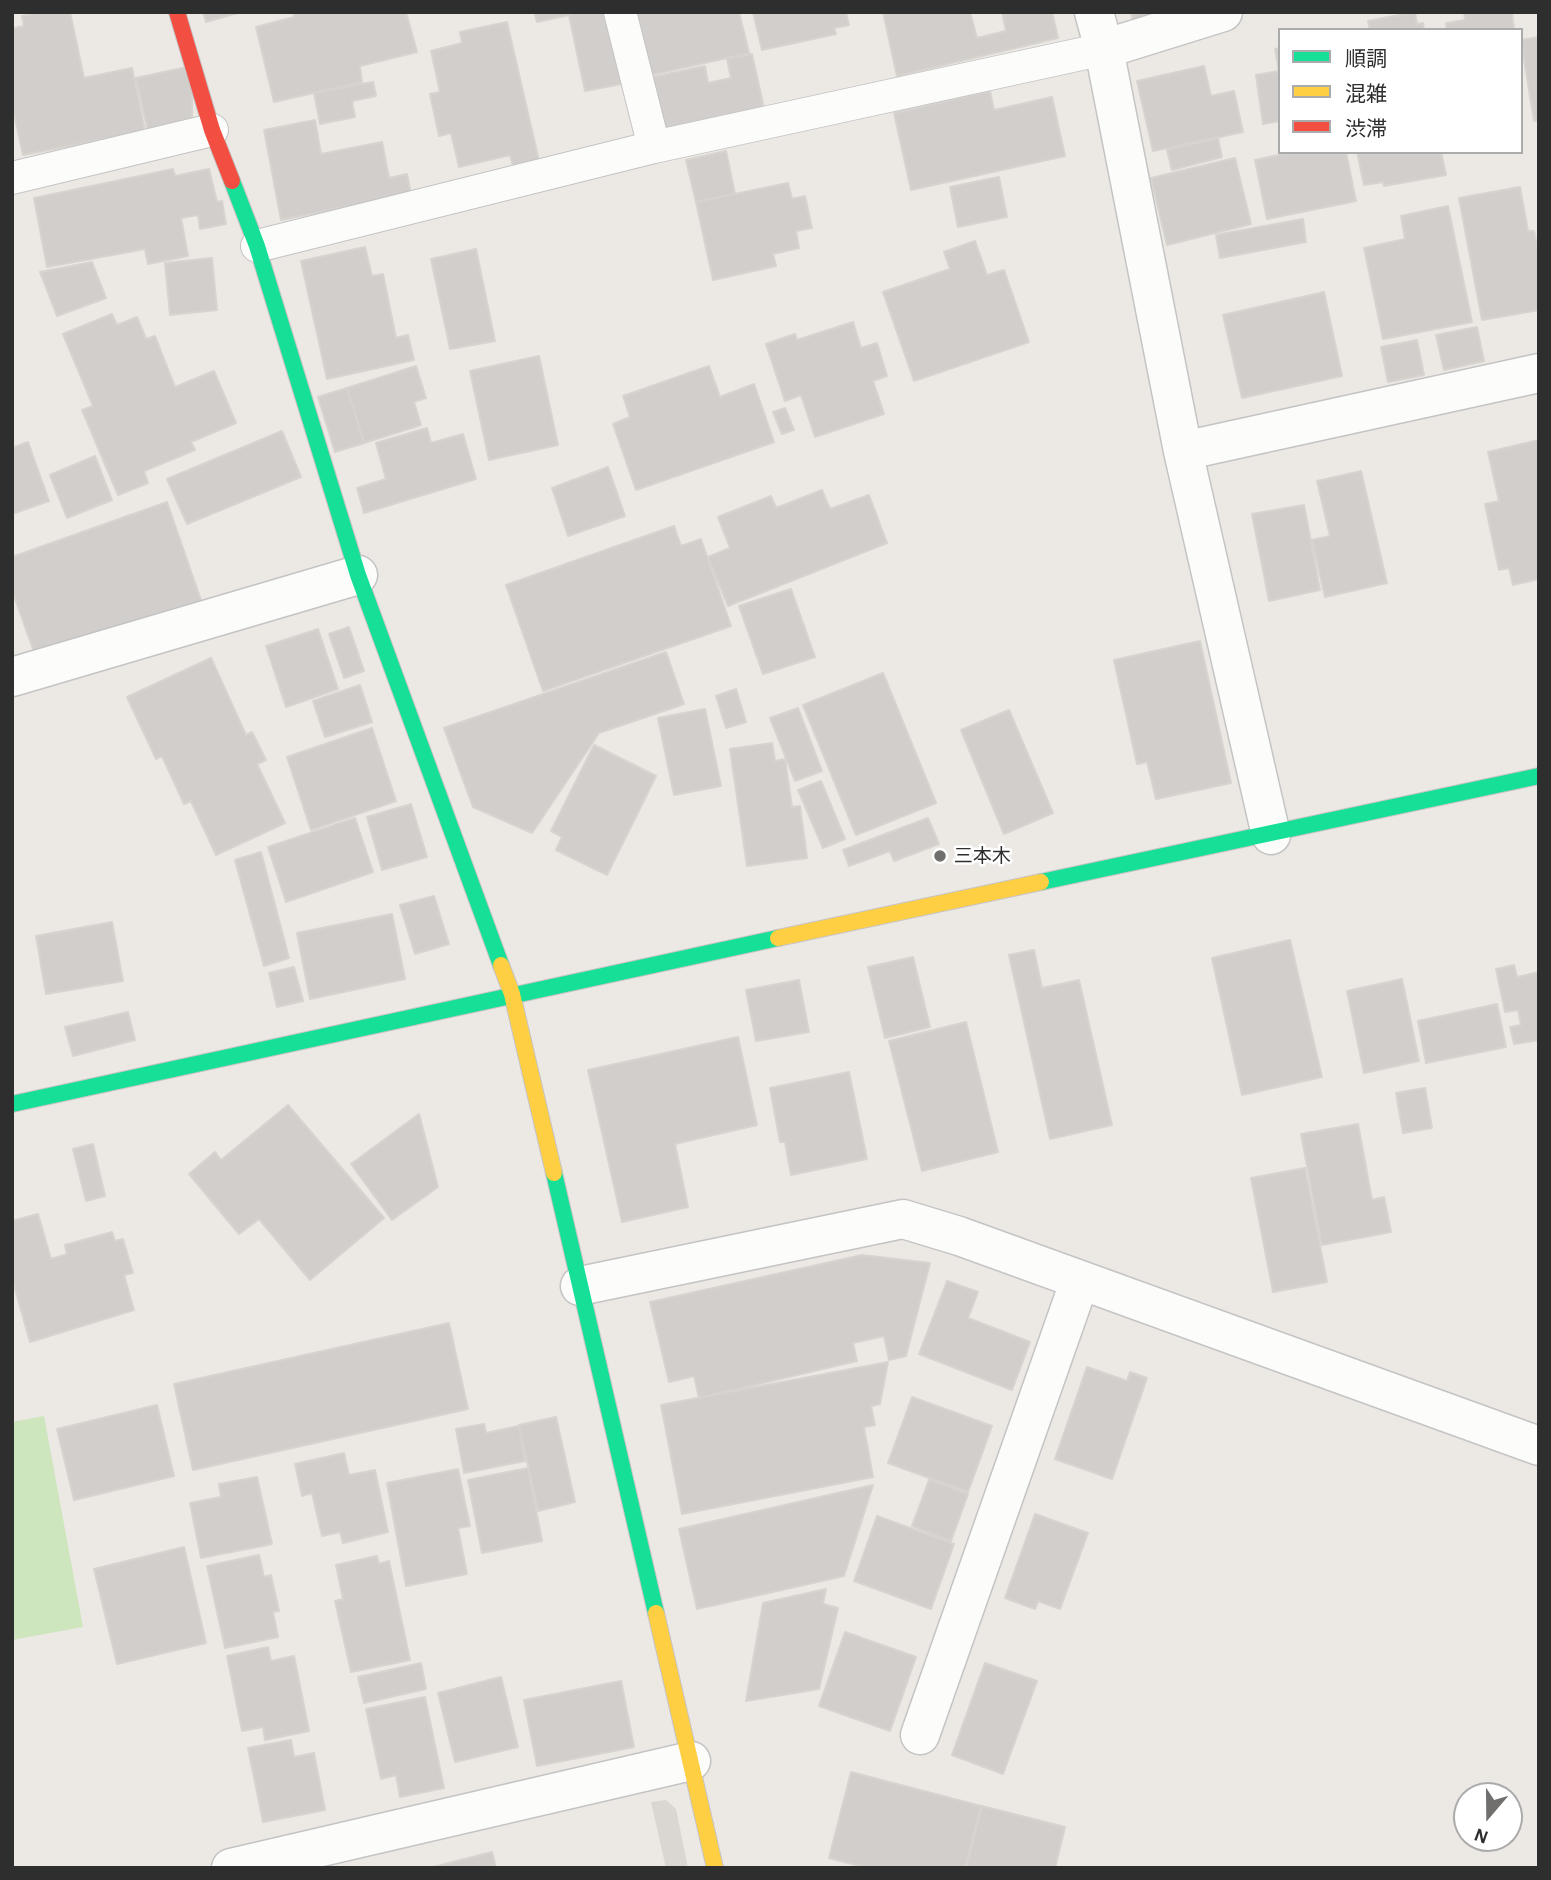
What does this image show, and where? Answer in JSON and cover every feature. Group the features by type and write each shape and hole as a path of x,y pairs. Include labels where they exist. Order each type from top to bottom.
{"street":[{"path":"177,12 212,130 257,246 358,575 512,994 716,1868"},
{"path":"1094,12 1104,48 1183,451 1271,835"},
{"path":"1104,48 1223,12"},
{"path":"1183,451 1539,373"},
{"path":"12,677 358,575"},
{"path":"12,1104 512,994 1539,776"},
{"path":"580,1286 903,1219 1539,1446"},
{"path":"920,1735 1080,1280"},
{"path":"231,1868 691,1761"}],"lane":[{"path":"620,12 654,147"},
{"path":"257,246 654,147 1104,48"},
{"path":"12,178 212,130"}],"green space":[{"path":"44,1416 83,1627 12,1640 12,1422"}],"shaded area":[{"path":"666,1800 676,1809 688,1868 666,1868 651,1802"}],"building":[{"path":"43,12 70,12 84,78 132,68 145,131 23,155 12,104 12,29 24,26 22,16"},
{"path":"203,12 241,12 206,22"},
{"path":"293,12 406,12 417,52 360,66 362,82 274,102 256,27 294,17"},
{"path":"534,12 605,12 621,84 585,91 569,15 537,22"},
{"path":"635,12 739,12 749,53 651,75"},
{"path":"753,12 846,12 849,25 834,28 836,34 762,50"},
{"path":"883,12 970,12 977,38 1006,31 1002,12 1052,12 1058,38 897,76"},
{"path":"1131,12 1167,12 1133,21"},
{"path":"1415,12 1417,24 1423,23 1424,28 1370,28 1368,21"},
{"path":"1464,12 1512,12 1514,28 1447,28 1446,23 1465,20"},
{"path":"507,22 539,161 513,166 510,155 459,167 451,133 439,136 430,94 440,92 431,51 462,43 460,32"},
{"path":"1539,37 1539,120 1534,121 1523,52 1523,40"},
{"path":"752,54 765,113 661,136 648,78 705,66 708,83 731,78 727,59"},
{"path":"192,66 192,124 149,136 136,78"},
{"path":"1204,66 1211,96 1234,91 1243,132 1153,151 1137,81"},
{"path":"1278,71 1278,121 1263,124 1256,75"},
{"path":"373,82 376,96 352,101 355,117 320,124 314,93"},
{"path":"990,91 994,110 1052,97 1065,156 911,190 894,113"},
{"path":"315,120 321,154 382,142 389,178 407,174 411,194 281,220 264,130"},
{"path":"1218,138 1222,157 1172,170 1167,150"},
{"path":"726,151 735,194 696,202 686,160"},
{"path":"1284,154 1346,154 1356,201 1267,219 1255,160"},
{"path":"1357,154 1441,154 1446,175 1384,186 1383,182 1364,185"},
{"path":"1235,158 1251,224 1167,245 1151,178"},
{"path":"173,169 175,176 209,169 217,202 222,201 226,224 200,229 198,215 181,218 188,256 148,264 145,249 47,267 34,198"},
{"path":"999,177 1007,217 958,227 950,187"},
{"path":"788,183 792,199 805,196 812,228 796,231 799,248 773,254 776,266 713,280 696,202"},
{"path":"1520,187 1528,231 1534,231 1539,254 1539,310 1482,320 1459,198"},
{"path":"1448,206 1472,322 1383,339 1364,248 1405,239 1401,216"},
{"path":"1303,219 1306,242 1220,258 1216,235"},
{"path":"975,241 987,275 1004,270 1029,342 914,381 883,292 950,269 944,252"},
{"path":"365,247 372,276 383,274 396,338 408,335 414,360 327,379 301,261"},
{"path":"476,249 495,341 450,349 431,259"},
{"path":"212,258 217,310 170,315 165,263"},
{"path":"92,262 106,298 57,316 40,272"},
{"path":"1324,292 1342,376 1242,398 1223,315"},
{"path":"112,314 117,325 137,317 146,339 155,336 175,387 214,371 236,423 191,442 195,450 144,471 148,483 118,495 82,410 93,406 63,334"},
{"path":"853,322 861,348 877,343 887,376 873,381 884,414 815,437 801,395 785,401 766,344 795,334 797,340"},
{"path":"1477,327 1484,361 1444,370 1436,335"},
{"path":"1417,340 1424,375 1388,382 1381,347"},
{"path":"539,356 558,445 489,460 470,371"},
{"path":"416,366 426,398 414,402 421,425 364,443 347,388"},
{"path":"709,366 720,397 754,384 774,442 636,490 613,424 630,417 623,396"},
{"path":"347,388 364,443 335,452 318,397"},
{"path":"785,408 794,430 782,434 773,412"},
{"path":"427,428 431,443 463,434 476,479 364,513 357,488 386,479 376,443"},
{"path":"282,431 301,477 187,524 167,479"},
{"path":"1539,440 1539,579 1513,585 1509,568 1499,570 1485,504 1499,501 1488,452"},
{"path":"28,442 49,501 12,514 12,448"},
{"path":"95,456 112,500 67,518 50,475"},
{"path":"608,467 625,516 568,536 552,488"},
{"path":"1361,471 1387,583 1325,597 1312,540 1330,536 1317,481"},
{"path":"822,490 830,509 869,495 887,543 728,606 708,557 730,548 718,517 771,496 776,508"},
{"path":"167,502 204,609 39,666 12,590 12,557"},
{"path":"1304,505 1320,590 1269,601 1252,514"},
{"path":"674,526 681,546 701,539 731,626 543,691 506,585"},
{"path":"791,589 815,657 763,674 739,606"},
{"path":"349,627 364,671 344,678 329,634"},
{"path":"318,629 338,689 286,707 266,646"},
{"path":"1200,641 1231,783 1156,799 1147,762 1137,764 1114,660"},
{"path":"666,652 684,704 599,733 532,833 473,807 444,728"},
{"path":"211,658 246,735 252,732 266,760 257,764 285,823 216,855 191,801 184,804 162,756 156,759 127,697"},
{"path":"883,673 936,803 856,835 803,705"},
{"path":"360,685 372,722 325,737 313,701"},
{"path":"736,689 746,722 726,728 716,696"},
{"path":"798,708 822,771 795,781 770,718"},
{"path":"705,709 721,786 674,795 658,718"},
{"path":"1009,710 1053,813 1004,834 961,730"},
{"path":"372,728 396,801 311,830 287,757"},
{"path":"772,743 775,761 785,759 792,807 800,806 807,858 747,866 730,749"},
{"path":"594,745 656,776 607,875 556,850 562,837 551,831"},
{"path":"821,781 845,839 823,848 798,790"},
{"path":"411,804 427,857 382,870 367,817"},
{"path":"355,818 373,872 286,902 268,847"},
{"path":"928,818 939,844 894,861 890,851 849,866 843,850"},
{"path":"261,852 289,958 264,966 235,860"},
{"path":"434,896 449,944 415,954 400,905"},
{"path":"392,914 405,979 310,999 297,933"},
{"path":"112,922 123,981 46,994 36,936"},
{"path":"1290,940 1322,1077 1242,1095 1212,958"},
{"path":"1034,950 1042,988 1079,980 1112,1125 1050,1139 1009,955"},
{"path":"913,957 930,1027 885,1038 868,967"},
{"path":"1514,965 1517,977 1539,972 1539,1040 1514,1044 1510,1027 1521,1025 1518,1010 1505,1012 1496,969"},
{"path":"294,967 303,1001 277,1007 269,973"},
{"path":"1402,979 1419,1061 1364,1073 1347,991"},
{"path":"799,980 809,1032 756,1041 746,990"},
{"path":"1497,1004 1506,1047 1426,1063 1418,1021"},
{"path":"128,1012 135,1040 73,1056 65,1027"},
{"path":"966,1022 998,1152 922,1171 889,1041"},
{"path":"738,1037 757,1125 675,1144 688,1207 622,1222 588,1070"},
{"path":"849,1072 867,1159 791,1175 785,1142 780,1142 770,1088"},
{"path":"1425,1088 1432,1128 1403,1133 1396,1093"},
{"path":"288,1105 384,1218 310,1280 259,1219 239,1234 189,1174 215,1152 221,1160"},
{"path":"419,1114 438,1187 392,1220 351,1164"},
{"path":"1358,1124 1372,1200 1384,1197 1391,1232 1322,1245 1301,1134"},
{"path":"93,1144 105,1196 86,1201 73,1149"},
{"path":"1305,1168 1327,1282 1273,1292 1251,1178"},
{"path":"38,1214 51,1259 67,1254 65,1245 112,1232 115,1241 123,1239 133,1273 124,1275 134,1310 30,1342 12,1278 12,1221"},
{"path":"862,1255 930,1263 906,1356 889,1360 884,1336 853,1343 857,1361 699,1398 694,1376 669,1382 650,1302"},
{"path":"947,1281 978,1292 968,1318 1030,1342 1012,1390 919,1354"},
{"path":"449,1323 468,1409 193,1470 174,1384"},
{"path":"888,1362 880,1404 871,1406 875,1425 864,1427 873,1477 682,1514 661,1405"},
{"path":"1087,1367 1127,1381 1130,1372 1147,1378 1112,1479 1055,1459"},
{"path":"912,1397 992,1426 968,1492 888,1463"},
{"path":"157,1405 174,1476 74,1500 57,1429"},
{"path":"556,1417 575,1502 538,1511 519,1425"},
{"path":"484,1424 486,1433 519,1426 525,1461 464,1473 456,1429"},
{"path":"344,1453 349,1475 375,1470 388,1532 343,1543 340,1532 322,1536 312,1493 302,1496 295,1464"},
{"path":"528,1468 542,1541 482,1553 468,1480"},
{"path":"458,1469 470,1526 458,1528 467,1574 406,1586 387,1483"},
{"path":"257,1477 272,1544 201,1558 190,1503 221,1497 219,1484"},
{"path":"929,1480 968,1494 951,1541 912,1526"},
{"path":"873,1485 844,1576 697,1609 679,1529"},
{"path":"1035,1514 1088,1533 1060,1609 1038,1601 1035,1609 1005,1598"},
{"path":"877,1516 954,1544 931,1609 854,1581"},
{"path":"184,1547 206,1643 117,1664 94,1569"},
{"path":"259,1555 264,1577 271,1575 279,1611 273,1612 278,1637 225,1648 207,1566"},
{"path":"377,1556 379,1564 389,1561 410,1660 351,1672 335,1601 343,1599 336,1565"},
{"path":"826,1589 823,1604 838,1608 819,1689 746,1701 763,1603"},
{"path":"845,1632 916,1657 890,1731 819,1706"},
{"path":"268,1647 271,1661 294,1656 309,1731 265,1740 263,1727 242,1731 227,1656"},
{"path":"421,1663 426,1689 364,1703 358,1677"},
{"path":"985,1663 1037,1681 1003,1774 952,1755"},
{"path":"501,1677 518,1747 455,1762 438,1693"},
{"path":"621,1681 634,1747 537,1766 524,1700"},
{"path":"425,1697 444,1788 400,1797 396,1775 381,1779 366,1709"},
{"path":"291,1740 294,1757 314,1753 325,1810 263,1822 248,1748"},
{"path":"851,1772 981,1806 965,1868 867,1868 829,1858"},
{"path":"982,1806 1065,1827 1055,1868 966,1868"},
{"path":"492,1852 496,1868 429,1868"}],"traffic: fast":[{"path":"232,181 257,246 358,575 501,965"},
{"path":"1041,882 1539,776"},
{"path":"12,1104 778,938"},
{"path":"554,1173 656,1613"}],"traffic: slow":[{"path":"778,938 1041,882"},
{"path":"501,965 512,994 554,1173"},
{"path":"656,1613 715,1868"}],"traffic: jam":[{"path":"177,12 212,130 232,181"}],"place":[{"name":"三本木","path":"940,856"}]}
